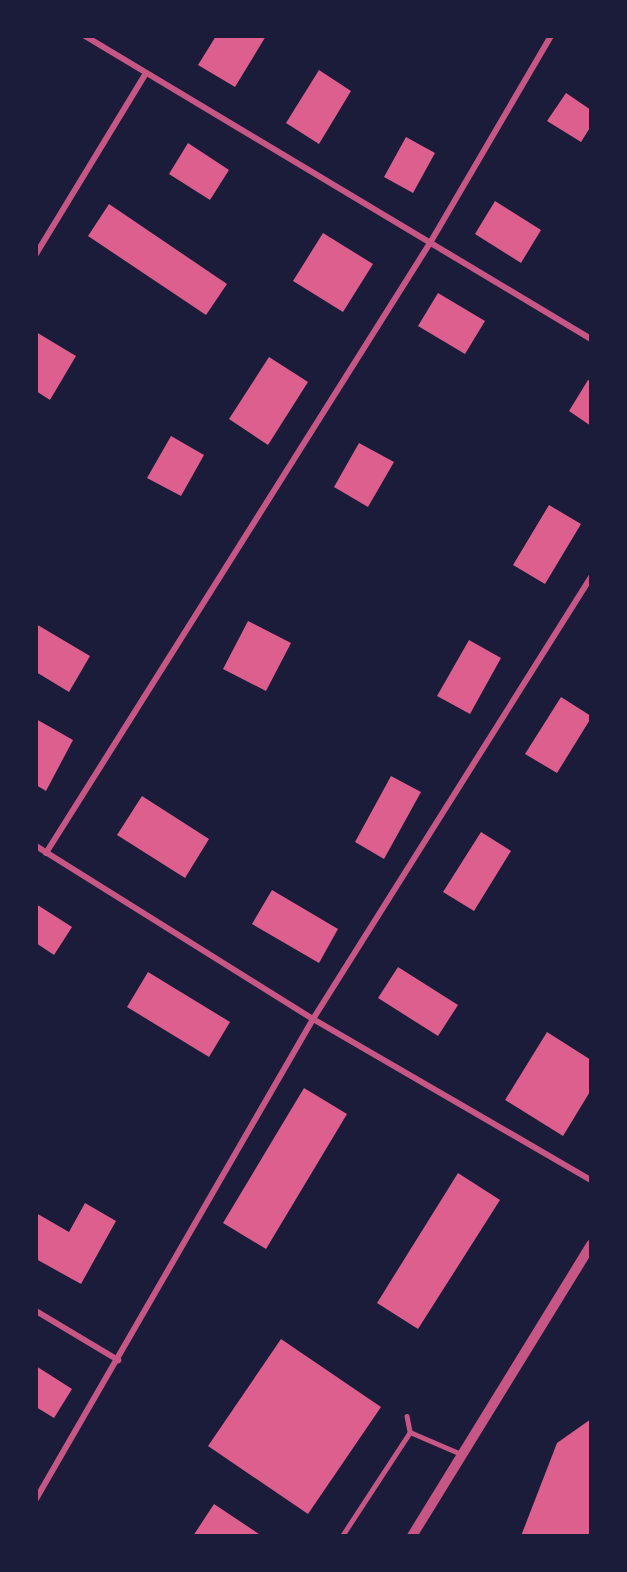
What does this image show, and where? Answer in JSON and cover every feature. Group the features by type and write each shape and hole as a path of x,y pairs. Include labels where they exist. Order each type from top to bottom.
{"street":[{"path":"85,36 591,339"},
{"path":"46,853 430,243 551,36"},
{"path":"36,254 146,73"},
{"path":"36,1499 313,1019 591,577"},
{"path":"36,846 313,1019 591,1180"},
{"path":"412,1536 591,1245"},
{"path":"36,1311 118,1359"}],"lane":[{"path":"342,1536 410,1432 407,1416"},
{"path":"410,1432 463,1455"}],"building":[{"path":"216,36 266,36 235,87 198,65"},
{"path":"319,70 351,91 319,144 286,123"},
{"path":"566,93 591,110 591,126 581,142 547,121"},
{"path":"406,137 435,153 413,193 384,177"},
{"path":"188,143 229,170 210,200 169,174"},
{"path":"495,201 541,230 521,263 475,234"},
{"path":"109,204 227,284 206,315 88,236"},
{"path":"323,233 373,264 343,312 293,281"},
{"path":"438,293 485,321 465,354 418,326"},
{"path":"36,332 76,356 50,400 36,391"},
{"path":"269,357 308,382 268,445 229,419"},
{"path":"588,380 591,381 591,426 569,411"},
{"path":"171,436 204,455 181,496 147,478"},
{"path":"359,443 394,462 368,507 334,487"},
{"path":"549,505 581,524 545,584 513,565"},
{"path":"248,621 291,643 266,691 223,669"},
{"path":"36,624 90,656 69,692 36,672"},
{"path":"469,640 501,658 470,714 437,696"},
{"path":"561,697 591,718 557,773 525,754"},
{"path":"36,719 73,740 46,791 36,785"},
{"path":"391,776 421,792 384,859 355,842"},
{"path":"142,796 209,839 185,878 117,835"},
{"path":"481,832 511,851 474,911 443,892"},
{"path":"272,890 338,929 319,963 252,924"},
{"path":"36,904 72,927 54,955 36,943"},
{"path":"398,967 458,1005 438,1036 378,998"},
{"path":"148,972 230,1022 209,1057 127,1007"},
{"path":"547,1032 591,1060 591,1090 563,1136 505,1100"},
{"path":"304,1088 347,1114 266,1249 223,1223"},
{"path":"458,1173 500,1200 418,1329 377,1303"},
{"path":"85,1203 116,1221 81,1284 36,1259 36,1213 69,1232"},
{"path":"281,1339 381,1407 308,1514 208,1446"},
{"path":"36,1366 72,1389 54,1418 36,1407"},
{"path":"591,1419 591,1536 521,1536 557,1443"},
{"path":"214,1504 262,1536 193,1536"}]}
